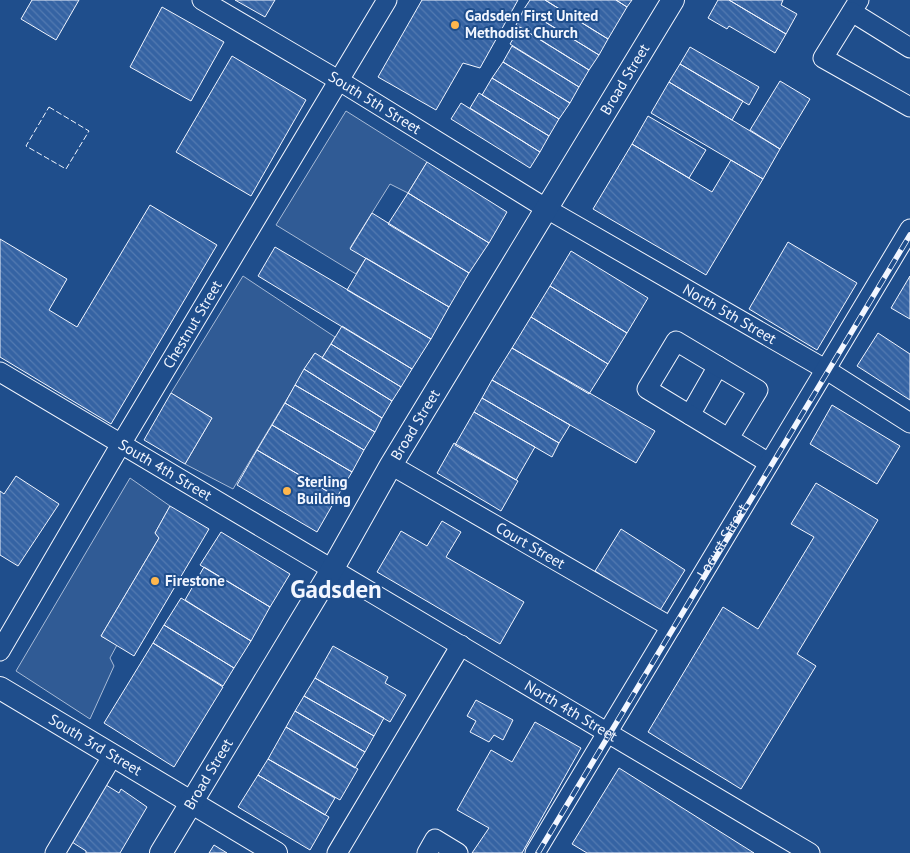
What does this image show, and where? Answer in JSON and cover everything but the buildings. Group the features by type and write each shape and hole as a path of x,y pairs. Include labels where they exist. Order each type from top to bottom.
{"main road":[{"name":"Broad Street","path":"160,853 333,568 391,465 673,0"},
{"name":"South 3rd Street","path":"0,688 276,853"}],"street":[{"name":"South 5th Street","path":"202,0 338,80 547,209"},
{"name":"Chestnut Street","path":"0,651 121,444 387,0"},
{"path":"910,48 855,6 823,58 910,107"},
{"name":"North 5th Street","path":"547,209 825,369 910,422"},
{"name":"Locust Street","path":"535,853 910,229"},
{"path":"729,438 758,390 676,341 647,389 769,463"},
{"path":"690,415 718,366"},
{"name":"South 4th Street","path":"0,372 333,568"},
{"name":"Court Street","path":"391,465 671,627"},
{"name":"North 4th Street","path":"333,568 810,853"},
{"path":"337,853 461,645"},
{"path":"55,853 113,755"},
{"path":"427,853 435,839 458,853"}],"shaded area":[{"path":"346,111 427,162 408,193 390,184 350,248 366,258 356,274 276,225"},
{"path":"243,276 335,337 322,358 314,354 233,489 185,464 212,418 171,393"},
{"path":"130,478 170,506 155,533 159,538 101,636 117,645 110,658 114,666 90,719 16,671"}],"railway":[{"path":"538,853 910,235"}],"fence":[{"path":"49,107 89,131 66,169 26,146 49,107"}],"place":[{"name":"Gadsden First United Methodist Church","path":"455,25"},
{"name":"Sterling Building","path":"287,491"},
{"name":"Firestone","path":"155,581"}],"district":[{"name":"Gadsden","path":"336,589"}]}
